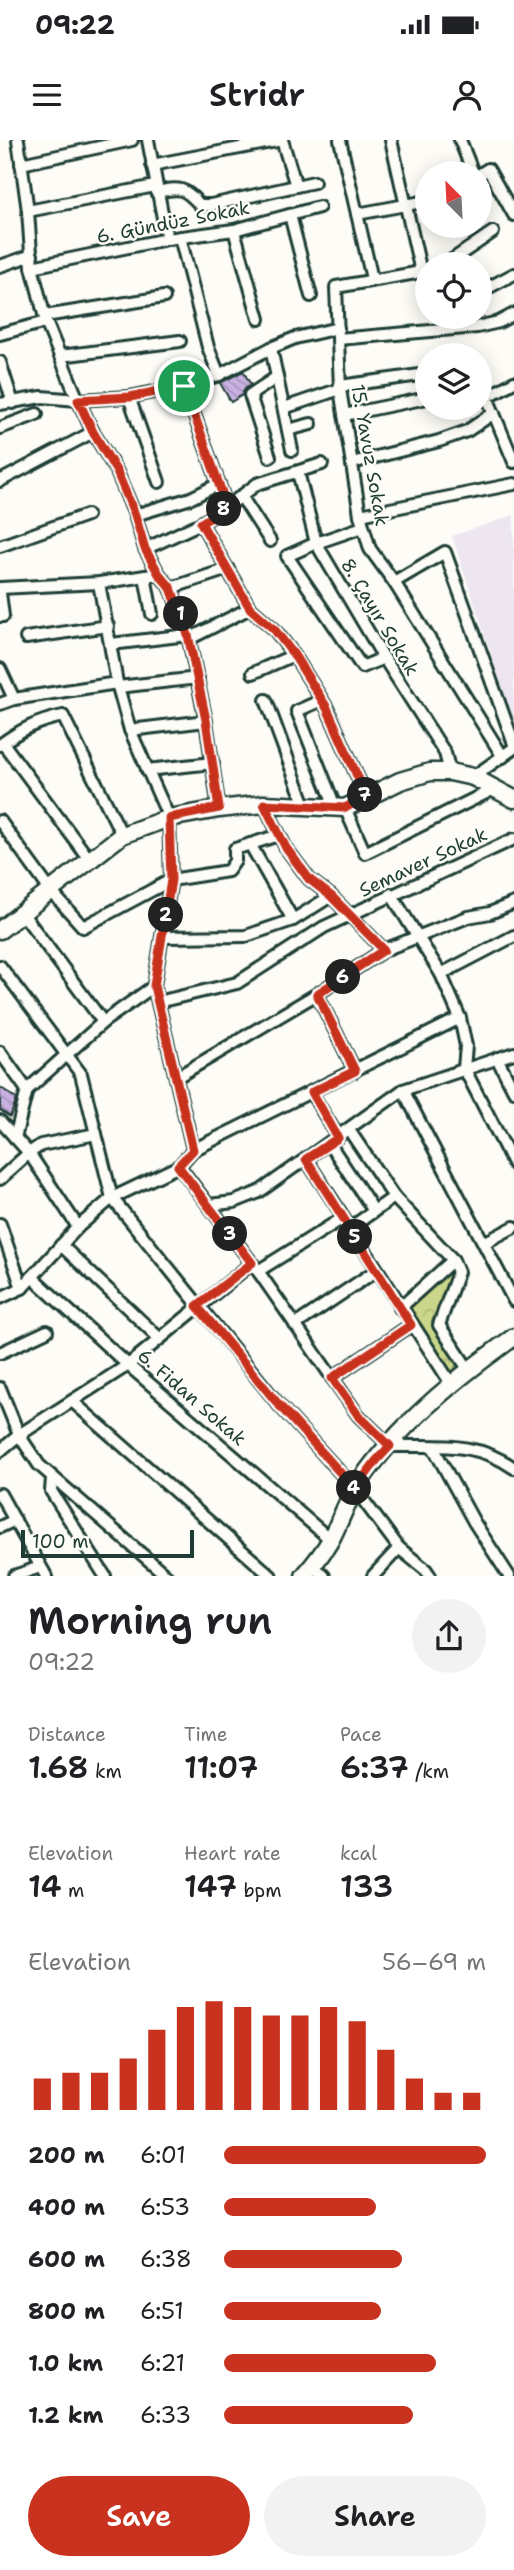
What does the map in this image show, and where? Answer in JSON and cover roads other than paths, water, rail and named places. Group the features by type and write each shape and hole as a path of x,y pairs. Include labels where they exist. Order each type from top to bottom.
{"main road":[{"path":"1,928 23,914 122,835 169,818 219,808 264,804 341,808 430,772 450,772 473,777 514,799"},
{"path":"313,1572 355,1489 376,1461 433,1400 468,1369 514,1337"}],"street":[{"path":"18,140 32,261 46,319 78,400 117,472 135,515 145,549 159,574 171,588 189,637 206,720 219,808"},
{"path":"21,164 132,140"},
{"path":"148,140 167,239"},
{"path":"152,165 282,140 296,186"},
{"path":"340,140 372,279 415,272"},
{"path":"391,140 419,252"},
{"path":"460,140 468,161"},
{"path":"28,211 176,188 187,191 200,205 211,205 314,182"},
{"path":"492,183 514,215"},
{"path":"357,214 415,204"},
{"name":"6. Gündüz Sokak","path":"0,266 233,230 319,207"},
{"path":"290,215 311,296"},
{"path":"233,230 259,319"},
{"path":"466,252 493,232"},
{"path":"180,237 208,347 219,375"},
{"path":"492,286 514,274"},
{"name":"15. Yavuz Sokak","path":"372,279 336,287 340,388 363,527 370,548 503,757"},
{"path":"0,334 46,319 164,297"},
{"path":"0,404 42,397 78,400 130,397 184,386 219,375 295,338 338,333 477,327 499,322 514,314"},
{"path":"60,356 180,341"},
{"path":"271,348 292,450"},
{"path":"0,362 13,403"},
{"path":"284,408 340,388 415,376"},
{"path":"270,457 250,395 277,377"},
{"path":"514,382 487,397 512,450 514,463"},
{"path":"184,386 227,507"},
{"path":"130,397 159,482"},
{"path":"344,415 415,400"},
{"path":"352,463 439,441 467,431 494,413"},
{"path":"0,428 37,414"},
{"path":"288,430 311,424"},
{"path":"0,481 93,432"},
{"path":"145,549 201,523 257,484 322,464"},
{"name":"8. Çayır Sokak","path":"298,472 316,543 384,658 445,753 450,772"},
{"path":"135,515 191,498 219,484"},
{"path":"360,515 514,484"},
{"path":"241,496 270,541"},
{"path":"0,546 87,514"},
{"path":"201,523 250,608 274,629 322,700 366,796"},
{"path":"363,527 287,556 362,667 384,658"},
{"path":"394,582 445,552 514,746 503,757 473,777"},
{"path":"171,588 228,569"},
{"path":"0,588 99,583 159,574"},
{"path":"145,576 152,614"},
{"path":"99,583 118,685 130,730 169,818 171,880 154,986 193,1150"},
{"path":"0,593 1,616"},
{"path":"111,644 189,637 250,608"},
{"path":"26,638 108,626"},
{"path":"253,673 294,655"},
{"path":"0,669 14,699"},
{"path":"0,704 14,699 118,685 198,678"},
{"path":"266,700 306,808"},
{"path":"322,700 297,711 341,808 365,853 496,788"},
{"path":"89,859 1,744 22,729 63,716 122,835"},
{"path":"130,730 206,720"},
{"path":"147,771 212,763"},
{"path":"264,804 279,835 309,879 331,896 384,950"},
{"path":"0,821 50,890 83,927 171,880 228,871 235,860 234,849 279,835"},
{"name":"Semaver Sokak","path":"158,1002 237,983 324,927 514,839"},
{"path":"250,844 293,920"},
{"path":"391,894 441,974 460,1018 466,1046 464,1068 514,1165"},
{"path":"163,937 246,936 293,920 331,896"},
{"path":"177,1077 317,994 384,950 468,917 491,913 514,903"},
{"path":"23,914 103,1021"},
{"path":"441,974 514,936"},
{"path":"0,966 81,1074 112,1198 279,1405 355,1489 399,1548 430,1576"},
{"path":"15,1138 27,1090 103,1021 154,986"},
{"path":"317,994 355,1071"},
{"path":"0,1298 22,1288 78,1227 112,1198 178,1166 193,1150 460,1018"},
{"path":"0,1052 27,1090"},
{"path":"209,1205 234,1202 259,1192 403,1090 514,1053"},
{"path":"497,1058 514,1091"},
{"path":"403,1090 514,1301"},
{"path":"312,1092 334,1140 374,1210"},
{"path":"0,1121 29,1153 78,1227"},
{"path":"349,1130 394,1197 453,1260 458,1272 439,1325"},
{"path":"0,1179 41,1145 96,1134"},
{"path":"306,1159 452,1385"},
{"path":"178,1166 255,1267 358,1415 390,1446 474,1448 498,1457 514,1468"},
{"path":"0,1451 19,1435 128,1364 197,1306 255,1267 374,1210 394,1197"},
{"path":"0,1224 22,1288"},
{"path":"484,1243 514,1227"},
{"path":"61,1245 159,1338"},
{"path":"400,1308 453,1260"},
{"path":"295,1325 377,1270"},
{"name":"6. Fidan Sokak","path":"32,1277 331,1540"},
{"path":"332,1378 415,1330 439,1325"},
{"path":"439,1325 468,1369"},
{"path":"0,1353 47,1331"},
{"path":"0,1388 19,1435 39,1465 167,1576"},
{"path":"72,1401 271,1576"},
{"path":"433,1447 474,1522 509,1576"},
{"path":"52,1478 51,1491 105,1576"},
{"path":"0,1494 43,1571 14,1576"},
{"path":"0,1527 15,1520"},
{"path":"373,1576 399,1548"}]}
